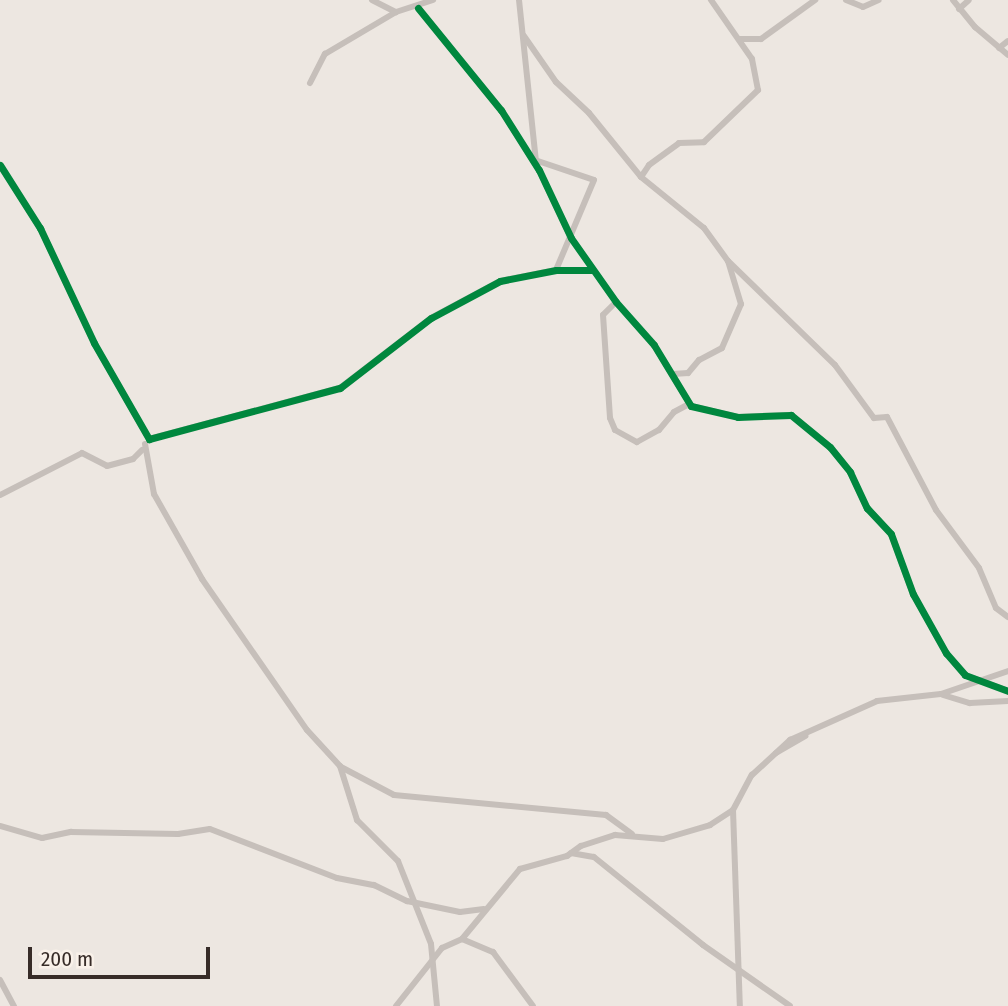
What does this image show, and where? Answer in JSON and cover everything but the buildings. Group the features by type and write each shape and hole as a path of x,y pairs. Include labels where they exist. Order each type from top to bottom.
{"street":[{"path":"372,0 396,12"},
{"path":"310,83 325,54 396,12 418,8 433,0"},
{"path":"519,0 535,160 571,238 592,270 673,374 689,404 715,415 791,415 830,447 850,472 867,508 891,534 913,594 958,670 975,680 1008,691"},
{"path":"640,177 649,165 679,143 704,142 724,118 757,93 756,72 738,39 711,0"},
{"path":"738,39 761,39 816,0"},
{"path":"846,0 863,7 878,0"},
{"path":"953,0 959,9 1008,55"},
{"path":"959,9 969,0"},
{"path":"418,8 501,110 539,170"},
{"path":"524,36 556,82 589,113 640,177 704,228 728,261 835,365 874,418 887,417 936,510 979,568 996,608 1008,617"},
{"path":"999,48 1008,41"},
{"path":"535,160 594,180 556,270"},
{"path":"0,165 36,220 90,325 94,343 147,442 154,494 202,579 300,721 340,766 394,795 606,815 634,835"},
{"path":"673,374 688,373 699,360 722,348 741,304 728,261"},
{"path":"0,495 82,453 107,466 133,459 147,442 326,395 361,376 452,305 500,281 556,270 592,270"},
{"path":"616,302 603,315 610,418 615,430 637,442 659,430 674,412 689,404"},
{"path":"567,856 581,846 615,835 654,839 680,835 710,825 733,810 752,775 784,743 808,735 877,701 941,694 975,680 1008,671"},
{"path":"941,694 970,703 1008,701"},
{"path":"340,766 357,820 398,861 417,904 435,961 437,1006"},
{"path":"733,810 738,845 736,968 740,1006"},
{"path":"0,826 42,838 71,832 178,834 210,828 417,904 460,912 484,909"},
{"path":"581,846 736,968 790,1006"},
{"path":"461,939 520,869 567,856 575,851 588,853"},
{"path":"396,1006 449,942 461,939 493,951 533,1006"},
{"path":"0,980 14,1006"}],"cycle path":[{"path":"418,8 501,110 539,170 571,238 616,302 654,345 691,406 738,417 791,415 830,447 850,472 867,508 891,534 913,594 946,653 965,675 1008,691"},
{"path":"0,165 40,228 94,343 149,439 340,388 431,318 500,281 556,270 592,270"}]}
